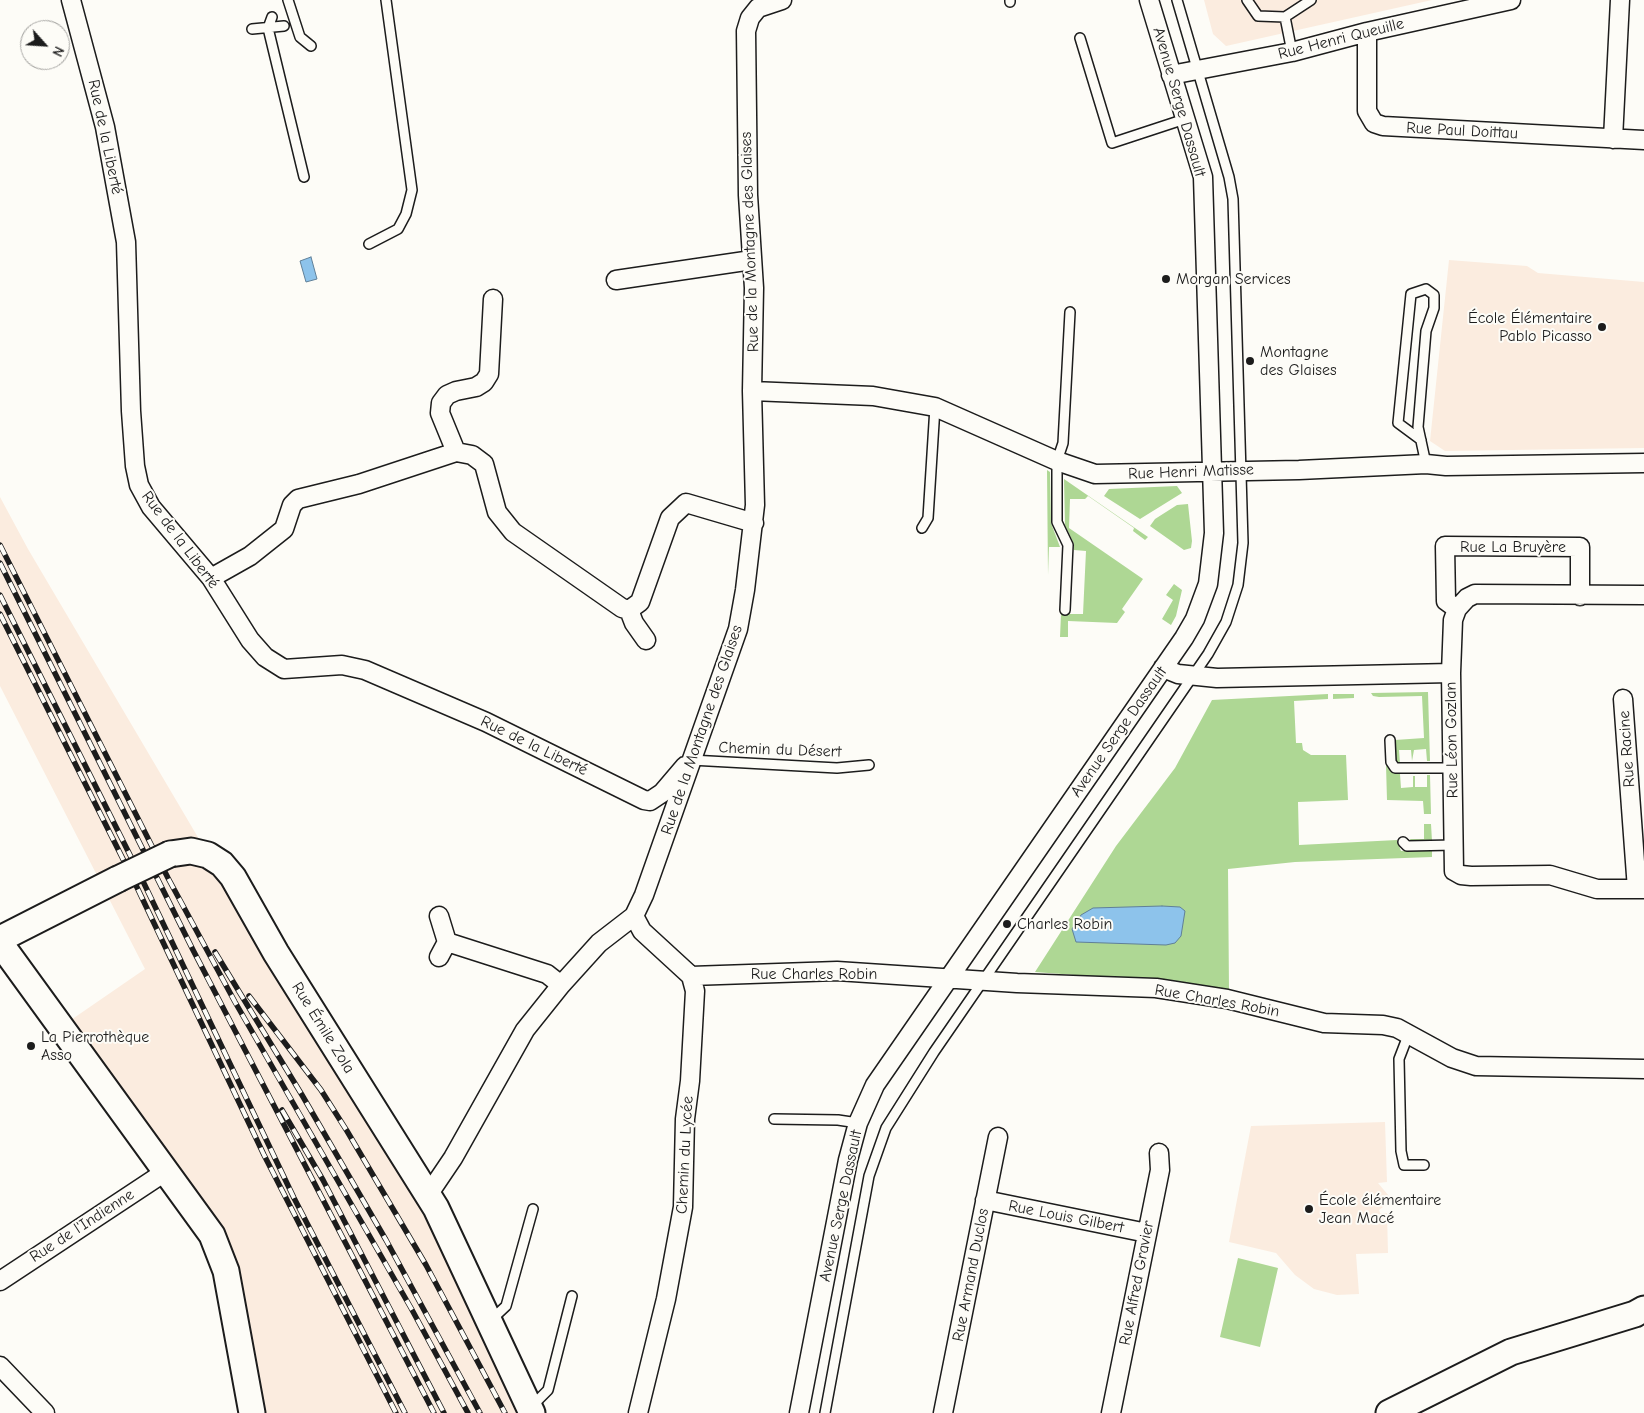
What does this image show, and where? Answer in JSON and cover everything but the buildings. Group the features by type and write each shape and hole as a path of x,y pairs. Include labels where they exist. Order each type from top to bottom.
{"street":[{"name":"Rue de la Liberté","path":"71,0 106,126 124,227 128,263 131,411 135,466 139,485 151,507 211,578 250,640 265,657 284,668 342,665 365,670 486,722 644,800 650,801 662,793 691,760"},
{"name":"Rue de la Montagne des Glaises","path":"428,1195 453,1158 525,1030 561,985 599,943 634,916 644,895 738,629 754,523 752,391 754,288 748,195 746,31 750,18 758,8 782,0"},
{"name":"Avenue Serge Dassault","path":"799,1413 848,1160 858,1123 875,1085 1163,668 1195,619 1208,584 1214,549 1203,178 1149,0"},
{"name":"Rue Henri Queuille","path":"1171,75 1292,52 1367,32 1511,0"},
{"path":"1613,139 1620,0"},
{"name":"Rue Paul Doittau","path":"1367,32 1367,111 1374,123 1382,126 1644,140"},
{"path":"616,280 752,260"},
{"path":"456,452 440,413 441,403 446,395 456,390 476,387 484,382 489,374 493,299"},
{"name":"Rue Henri Matisse","path":"752,391 873,396 935,407 1057,461 1095,474 1298,470 1426,464 1446,466 1644,463"},
{"path":"211,578 250,556 284,529 292,505 298,499 359,484 456,452 472,455 484,464 497,512 513,532 613,604 629,610 634,623 646,640"},
{"path":"629,610 640,602 670,518 686,503 754,523"},
{"name":"Rue La Bruyère","path":"1457,609 1446,601 1445,546 1580,547 1580,596"},
{"path":"1457,609 1467,598 1475,594 1644,595"},
{"name":"Rue Léon Gozlan","path":"1454,871 1451,673 1453,620 1457,609"},
{"path":"1163,668 1194,676 1217,678 1451,673"},
{"name":"Rue Racine","path":"1454,871 1461,876 1550,875 1597,889 1641,889 1623,699"},
{"name":"Rue Émile Zola","path":"0,941 170,854 181,851 200,852 216,859 228,870 319,1022 428,1195 531,1411"},
{"path":"439,916 443,950 547,974 561,985"},
{"path":"634,916 642,931 691,976"},
{"path":"0,941 165,1172 203,1222 219,1250 226,1271 252,1413"},
{"name":"Rue Charles Robin","path":"691,976 837,971 983,981 1178,990 1236,1001 1324,1023 1384,1025 1409,1033 1452,1058 1476,1066 1644,1069"},
{"name":"Chemin du Lycée","path":"638,1413 666,1299 683,1207 685,1119 690,1081 695,991 691,976"},
{"name":"Rue Armand Duclos","path":"943,1413 998,1137"},
{"name":"Rue Alfred Gravier","path":"1110,1413 1160,1170 1159,1153"},
{"name":"Rue de l'Indienne","path":"0,1281 165,1172"},
{"name":"Rue Louis Gilbert","path":"986,1200 1147,1233"},
{"path":"1389,1413 1511,1352 1641,1313"},
{"path":"0,1366 45,1413"}],"lane":[{"path":"288,0 300,37 311,46"},
{"path":"369,244 398,229 406,214 412,190 386,0"},
{"path":"825,1413 869,1176 876,1152 901,1102 1194,676 1226,622 1238,585 1243,542 1233,199 1229,177 1177,0"},
{"path":"1247,0 1258,16 1285,17 1311,0"},
{"path":"272,17 268,28 304,177"},
{"path":"1285,17 1292,52"},
{"path":"252,29 284,26"},
{"path":"1080,38 1112,143 1185,119"},
{"path":"1421,440 1398,423 1411,294 1426,289 1434,295 1434,308 1426,331 1418,426 1421,440 1426,464"},
{"path":"1065,610 1068,545 1057,522 1057,461 1063,443 1070,312"},
{"path":"922,528 928,518 935,407"},
{"path":"1390,740 1391,762 1395,768 1453,768"},
{"name":"Chemin du Désert","path":"691,760 837,768 869,765"},
{"path":"1403,842 1407,846 1454,845"},
{"path":"1409,1033 1399,1059 1402,1151 1404,1165 1424,1165"},
{"path":"774,1119 838,1120 858,1123"},
{"path":"489,1322 506,1306 533,1209"},
{"path":"531,1411 548,1390 572,1296"}],"shaded area":[{"path":"1204,0 1432,0 1226,46 1213,34"},
{"path":"1449,260 1527,266 1538,273 1644,282 1644,448 1445,451 1430,441"},
{"path":"0,497 28,549 232,895 422,1198 522,1413 264,1413 219,1225 170,1154 68,1022 145,969 0,686"},
{"name":"École élémentaire Jean Macé","path":"1385,1122 1387,1182 1378,1183 1389,1196 1387,1204 1379,1210 1380,1213 1387,1213 1388,1253 1356,1254 1359,1294 1337,1295 1314,1289 1295,1275 1276,1253 1229,1242 1251,1126"}],"green space":[{"path":"1047,470 1050,472 1051,523 1060,547 1049,547 1048,575"},
{"path":"1064,479 1148,537 1145,540 1133,531 1134,528 1088,496 1085,499 1070,499 1069,528 1143,579 1122,609 1125,612 1117,623 1068,621 1068,637 1060,637 1061,614 1083,614 1086,551 1074,550 1074,544 1065,525"},
{"path":"1177,486 1182,493 1140,519 1104,496 1109,489"},
{"path":"1188,504 1192,541 1191,548 1184,550 1150,526 1155,519 1177,505"},
{"path":"1174,584 1182,590 1176,616 1171,625 1162,619 1173,600 1166,595"},
{"path":"1428,692 1430,761 1427,761 1426,749 1414,750 1412,761 1411,750 1399,750 1400,764 1395,760 1395,740 1424,738 1422,696 1379,697 1373,696 1371,693"},
{"path":"1328,694 1328,699 1294,701 1296,743 1302,743 1303,750 1311,755 1346,755 1348,800 1298,802 1299,845 1397,840 1401,851 1432,849 1432,857 1295,862 1228,869 1229,991 1170,982 1035,972 1116,846 1175,768 1212,700"},
{"path":"1333,694 1354,694 1354,698 1333,699"},
{"path":"1386,765 1391,772 1400,774 1401,788 1413,787 1413,776 1415,776 1415,787 1427,787 1427,775 1430,775 1431,814 1424,814 1423,801 1387,800"},
{"path":"1424,824 1431,824 1432,841 1411,842 1410,839 1424,839"},
{"path":"1238,1258 1278,1268 1260,1347 1220,1337"}],"water":[{"path":"311,257 317,279 306,282 300,261"},
{"path":"1180,907 1185,911 1181,936 1175,943 1166,945 1076,942 1072,929 1081,915 1093,908"}],"railway":[{"path":"0,545 168,878 235,1002 411,1308 468,1413"},
{"path":"0,563 193,950 434,1413"},
{"path":"0,595 140,875 294,1198 405,1413"},
{"path":"0,614 134,881 264,1155 396,1413"},
{"path":"215,952 302,1095 386,1240 480,1413"},
{"path":"249,996 321,1090 347,1131 426,1265 505,1413"},
{"path":"282,1110 323,1180 444,1413"}],"place":[{"name":"Morgan Services","path":"1166,279"},
{"name":"École Élémentaire Pablo Picasso","path":"1602,327"},
{"name":"Montagne des Glaises","path":"1250,361"},
{"name":"Charles Robin","path":"1007,924"},
{"name":"La Pierrothèque Asso","path":"31,1046"},
{"name":"École élémentaire Jean Macé","path":"1309,1209"}]}
